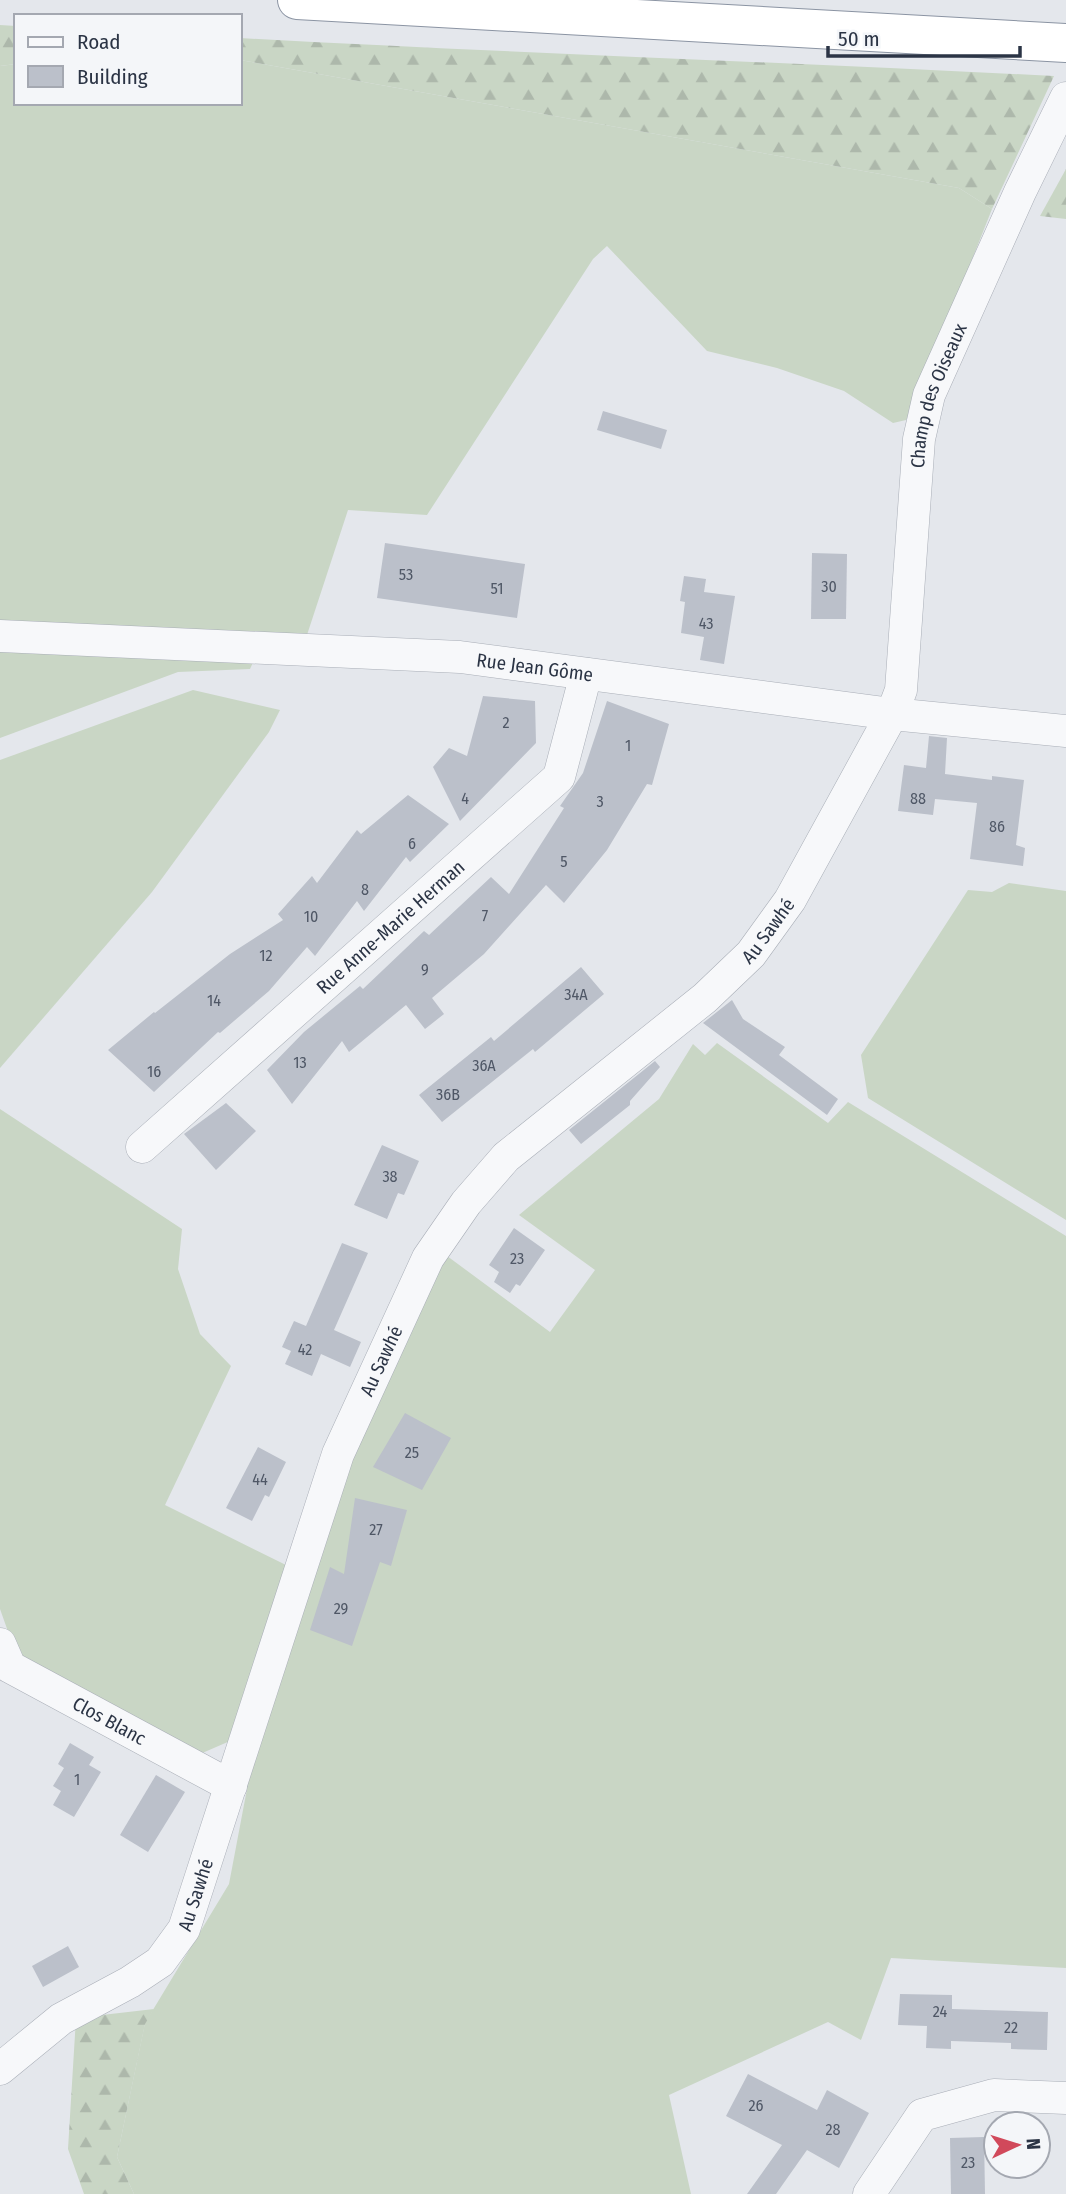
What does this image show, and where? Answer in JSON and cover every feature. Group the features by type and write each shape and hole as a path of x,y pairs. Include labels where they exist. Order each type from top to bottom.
{"highway":[{"path":"297,0 1066,43"}],"street":[{"name":"Champ des Oiseaux","path":"892,714 901,690 919,439 929,395 1020,192 1066,98"},
{"name":"Rue Jean Gôme","path":"0,636 460,657 892,714 1066,731"},
{"name":"Rue Anne-Marie Herman","path":"142,1147 559,777 586,674"},
{"name":"Au Sawhé","path":"0,2069 61,2019 130,1982 160,1962 184,1929 338,1454 428,1258 466,1203 506,1157 705,998 751,954 790,900 892,714"},
{"name":"Clos Blanc","path":"0,1644 10,1667 231,1786"},
{"path":"869,2194 922,2115 994,2095 1066,2098"}],"green space":[{"path":"0,25 14,26 14,64 0,66"},
{"path":"242,38 1054,76 992,209 959,188 242,60"},
{"path":"242,60 959,188 992,209 914,406 906,420 893,423 844,391 777,368 707,351 607,246 593,259 427,515 348,510 305,641 0,628 0,66 14,64 14,105 242,105"},
{"path":"1066,169 1066,219 1040,216"},
{"path":"0,647 255,658 250,669 178,672 0,738"},
{"path":"193,690 280,710 269,732 152,892 0,1068 0,760"},
{"path":"1009,883 1066,891 1066,1220 868,1098 861,1055 968,890 992,892"},
{"path":"717,1043 828,1123 848,1102 1066,1236 1066,1968 891,1958 861,2040 828,2022 669,2095 691,2194 134,2194 117,2157 145,2023 229,1884 254,1752 339,1462 443,1253 550,1332 595,1270 519,1215 659,1099 693,1044 705,1055"},
{"path":"0,1109 182,1229 178,1269 200,1334 231,1366 165,1505 288,1566 230,1741 200,1754 16,1654 0,1609"},
{"path":"154,2009 145,2024 117,2157 134,2194 84,2194 68,2149 76,2018"}],"building":[{"path":"603,411 667,430 661,449 597,430"},
{"path":"385,543 525,564 517,618 377,598"},
{"path":"812,553 847,554 846,619 811,619"},
{"path":"684,576 706,579 704,592 735,596 724,664 700,660 704,637 681,633 685,602 680,601"},
{"path":"483,696 535,701 536,743 460,821 433,767 449,748 467,756"},
{"path":"607,701 669,724 652,785 647,784 607,850 564,903 546,885 484,954 432,998 444,1014 425,1029 406,1005 349,1052 342,1041 292,1104 267,1070 304,1032 360,986 363,989 424,931 429,935 491,877 509,894 564,808 560,806 583,773"},
{"path":"929,736 947,738 945,774 992,780 992,776 1024,780 1016,845 1025,848 1023,866 970,859 977,803 935,799 933,815 898,811 904,765 926,768"},
{"path":"408,795 449,824 410,862 406,857 364,911 357,901 315,956 307,947 269,991 218,1032 154,1092 108,1050 230,954 283,920 278,914 312,876 317,883 357,830 361,834"},
{"path":"581,967 604,994 535,1052 533,1049 442,1122 419,1095 491,1037 494,1041"},
{"path":"732,1000 743,1019 785,1047 779,1055 838,1099 827,1115 703,1023"},
{"path":"655,1061 660,1067 630,1101 630,1105 581,1144 569,1130"},
{"path":"226,1103 256,1131 216,1170 184,1134"},
{"path":"382,1145 419,1161 404,1195 398,1193 387,1219 354,1205"},
{"path":"514,1228 545,1250 520,1286 516,1284 510,1293 494,1282 499,1272 489,1265"},
{"path":"342,1243 368,1253 334,1330 361,1342 350,1367 321,1354 312,1376 285,1364 291,1351 282,1347 294,1321 306,1326"},
{"path":"405,1413 451,1438 422,1490 373,1467"},
{"path":"258,1447 286,1462 269,1497 265,1495 252,1521 226,1508"},
{"path":"355,1498 407,1510 391,1566 380,1562 352,1646 310,1630 330,1567 344,1574"},
{"path":"70,1743 94,1757 89,1765 101,1772 74,1817 53,1805 61,1791 53,1786 64,1768 58,1764"},
{"path":"156,1775 185,1792 148,1852 120,1835"},
{"path":"68,1946 79,1967 43,1987 32,1966"},
{"path":"900,1994 952,1995 952,2009 1048,2012 1047,2050 1011,2049 1011,2043 951,2041 951,2049 926,2048 927,2026 898,2025"},
{"path":"748,2074 817,2110 827,2090 869,2113 839,2168 807,2150 776,2194 747,2194 782,2145 726,2116"},
{"path":"982,2137 982,2180 985,2180 985,2194 951,2194 950,2138"}]}
